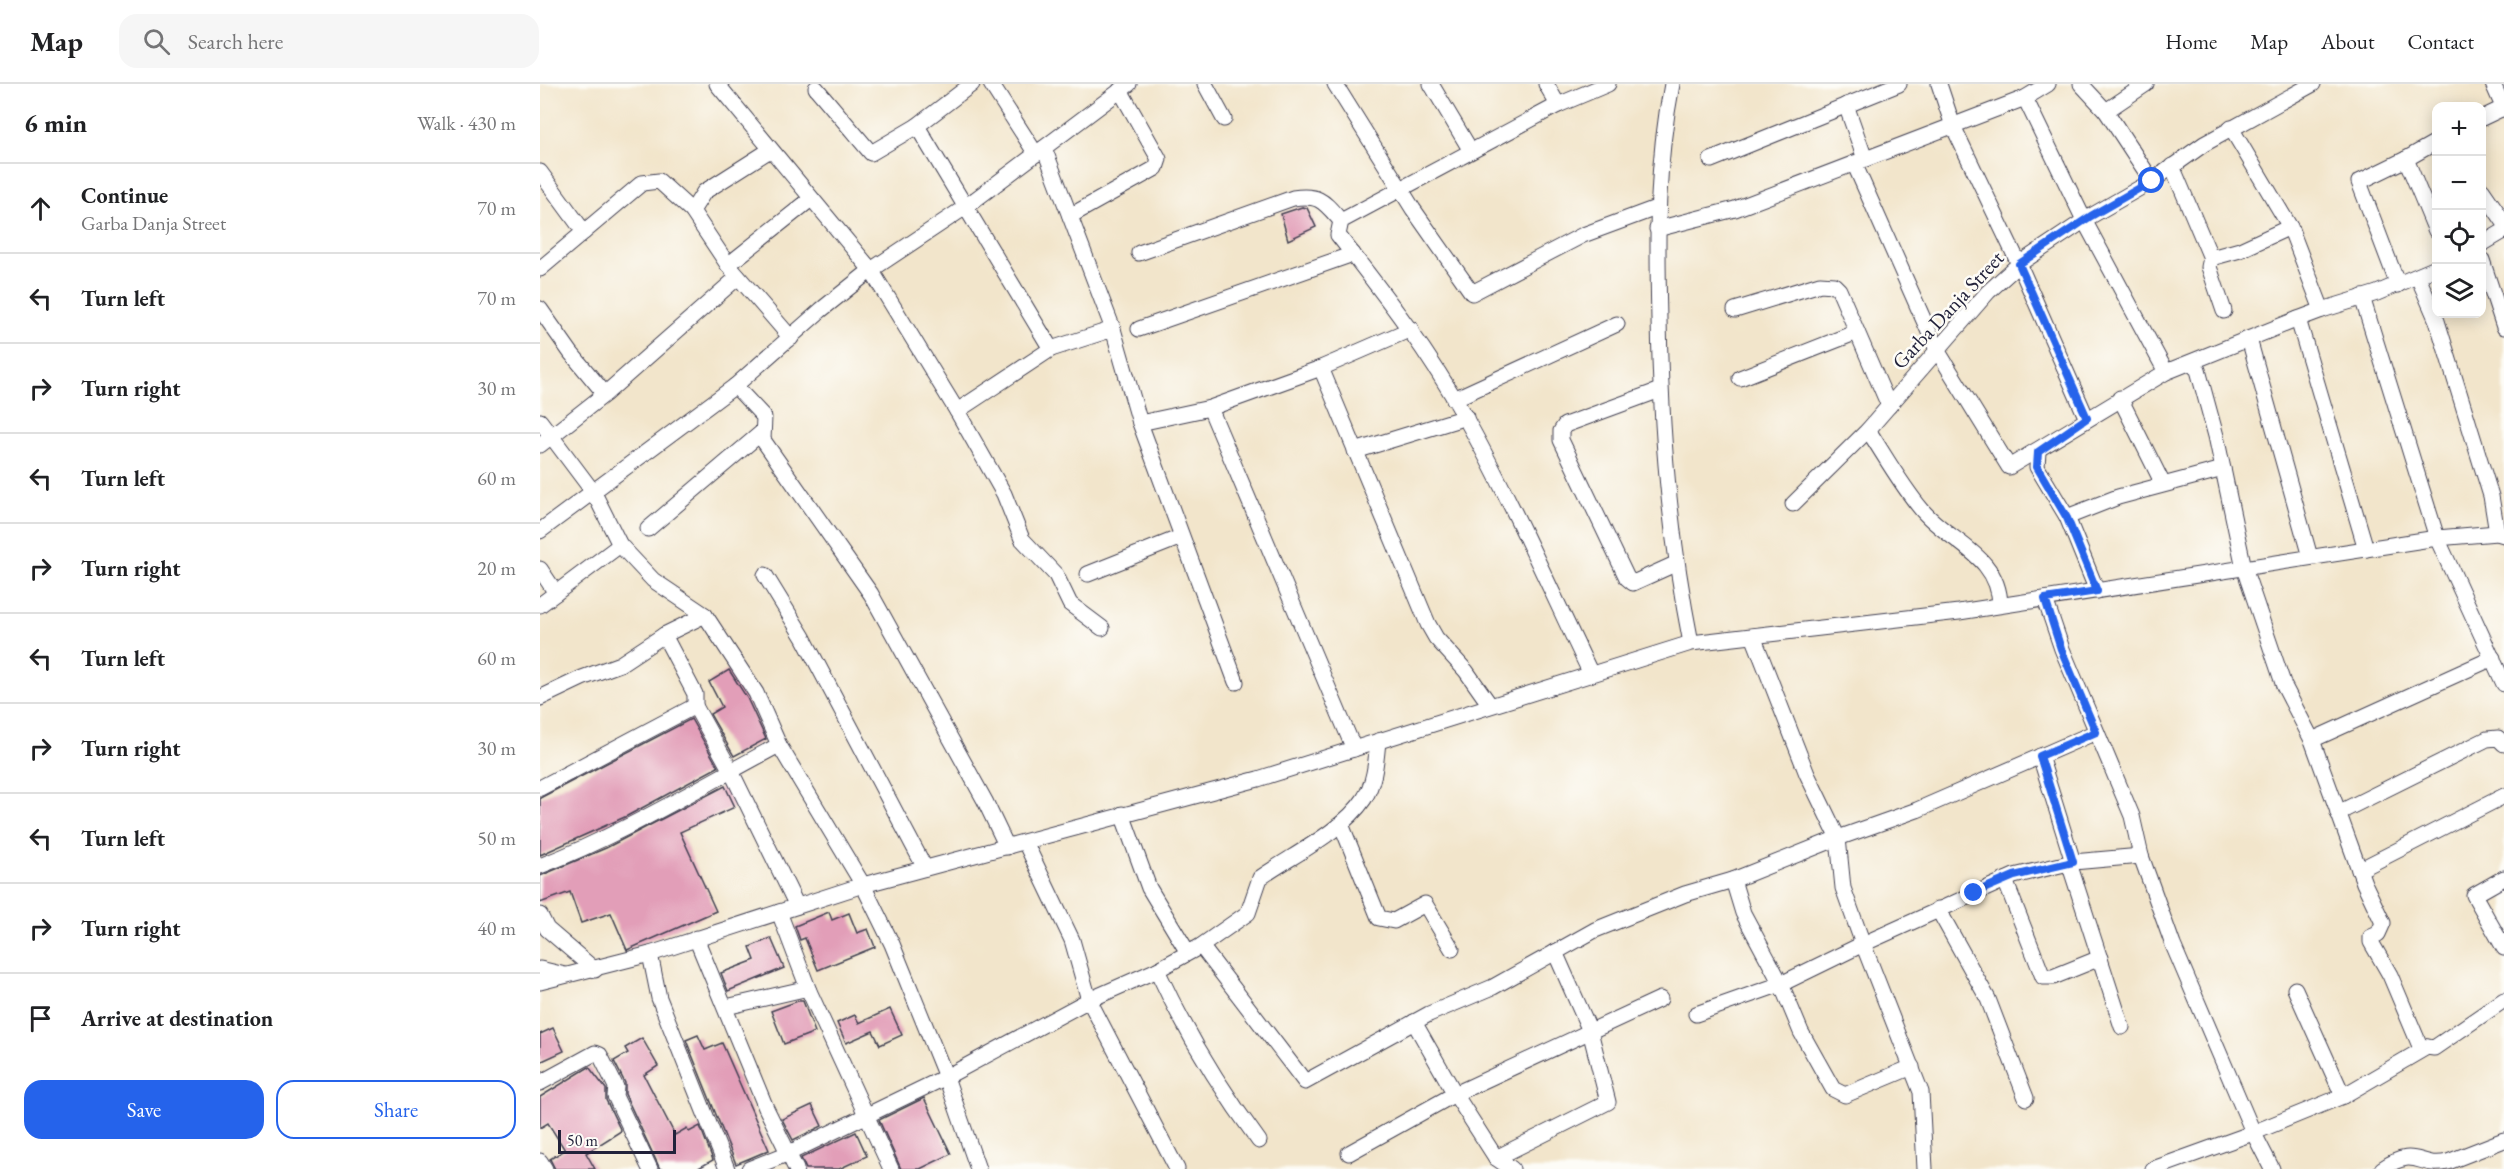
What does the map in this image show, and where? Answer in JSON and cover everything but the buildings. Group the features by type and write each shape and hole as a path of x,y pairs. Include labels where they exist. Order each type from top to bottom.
{"street":[{"path":"717,84 870,270 957,411 1004,494 1022,539 1056,575 1070,604 1102,628"},
{"path":"816,88 871,153 917,126 972,84"},
{"path":"991,84 1040,151 1070,216 1113,329 1140,423 1236,682"},
{"path":"1205,84 1224,119"},
{"path":"1335,84 1468,290 1472,292 1583,235 1656,208"},
{"path":"1431,84 1471,152"},
{"path":"1546,84 1558,105"},
{"path":"1590,674 1516,514 1466,417 1411,329 1338,235 1341,221 1558,105 1605,84"},
{"path":"1672,84 1660,157 1656,208 1660,390 1663,452 1675,564 1691,644"},
{"path":"1711,160 1899,84"},
{"path":"1939,84 1953,126 2019,264 2087,418"},
{"path":"1657,229 1735,208 2025,98 2048,84"},
{"path":"2081,84 2106,111 2152,181"},
{"path":"2106,111 2146,84"},
{"name":"Garba Danja Street","path":"1793,504 1868,430 1988,292 2019,264 2084,220 2152,181 2231,128 2312,84"},
{"path":"2486,116 2504,108 2493,84"},
{"path":"540,531 735,386 870,270 964,208 1125,87 1159,159 1156,168 1070,216"},
{"path":"2025,98 2084,220 2166,372"},
{"path":"1846,105 1860,161 1937,350 2009,467 2038,452 2087,418 2166,372 2192,364 2298,319 2398,285 2432,270"},
{"path":"917,126 964,208 1051,349"},
{"path":"2231,128 2290,227 2322,310"},
{"path":"2398,285 2359,182 2432,144"},
{"path":"692,211 705,192 770,150"},
{"path":"2406,159 2432,221"},
{"path":"2172,166 2211,258 2209,267 2224,311"},
{"path":"540,172 584,232"},
{"path":"540,269 642,183 659,181 692,211 733,271 791,338"},
{"path":"1139,253 1293,198 1310,196 1324,202 1341,221"},
{"path":"2486,197 2504,222"},
{"path":"545,440 605,394 811,199"},
{"path":"2211,258 2240,250 2290,227"},
{"path":"2486,241 2504,231"},
{"path":"1139,329 1353,254"},
{"path":"2482,264 2504,327"},
{"path":"540,982 595,970 650,954 863,885 1122,814 1175,803 1691,644 2000,606 2437,538 2501,534 2437,321 2418,277"},
{"path":"1735,310 1820,284 1834,285 1889,406"},
{"path":"2362,297 2437,538 2504,684"},
{"path":"540,309 571,353 605,394"},
{"path":"2298,319 2366,549"},
{"path":"1454,399 1617,324"},
{"path":"957,411 1051,349 1113,329"},
{"path":"1140,423 1209,408 1321,368 1411,329"},
{"path":"1740,378 1857,332"},
{"path":"2250,339 2310,557"},
{"path":"2192,364 2198,370 2223,469 2244,568 2284,686 2312,740 2359,870 2383,923 2378,934 2371,937 2371,942 2390,975 2420,1046 2434,1048 2504,1000"},
{"path":"1321,368 1354,452 1428,624 1436,638 1466,670 1490,705"},
{"path":"735,386 764,417 761,433 763,440 871,594 985,801 1007,847"},
{"path":"1660,390 1565,425 1561,431 1561,440 1627,578 1634,583 1675,564"},
{"path":"2120,398 2163,484"},
{"path":"1209,408 1354,748"},
{"path":"1354,452 1466,417"},
{"path":"540,421 545,440 594,493 620,545 653,580 705,615 756,693 779,746 863,885 892,944 946,1077 978,1169"},
{"path":"1868,430 1923,512 1984,561 1996,580 2000,606"},
{"path":"648,529 761,433"},
{"path":"2038,452 2037,467 2067,518 2097,591"},
{"path":"2067,518 2098,504 2223,469"},
{"path":"1088,574 1181,537"},
{"path":"540,605 620,545"},
{"path":"540,569 556,593"},
{"path":"765,575 803,637 925,868"},
{"path":"2045,599 2061,649 2132,816 2141,856 2173,945 2253,1132 2272,1169"},
{"path":"540,698 582,678 620,664 664,635 705,615"},
{"path":"664,635 695,694 695,706 731,771 797,906"},
{"path":"1753,636 1807,774 1838,838 1843,888 1881,996 1921,1092 1925,1169"},
{"path":"2312,740 2493,658"},
{"path":"540,788 695,706"},
{"path":"1122,814 1149,888 1194,949 1305,1082 1414,1022 1493,987 1594,930 1685,894 1733,880 1838,838 1917,810 2096,732"},
{"path":"2338,813 2487,739 2498,738 2504,744"},
{"path":"749,1169 789,1153 946,1077 1089,1000 1157,970 1194,949 1248,913 1260,878 1341,824 1364,799 1375,772 1378,741"},
{"path":"540,866 591,846 648,814 691,795 779,746"},
{"path":"2040,756 2122,1027"},
{"path":"2359,870 2504,796"},
{"path":"1341,824 1379,918 1394,921 1425,904 1452,949"},
{"path":"1026,842 1072,940 1089,1000 1177,1169"},
{"path":"1696,1014 1781,984 1938,909 2005,880 2071,863 2141,856"},
{"path":"2504,878 2474,895 2504,948"},
{"path":"1733,880 1743,913 1781,984 1801,1032 1838,1094 1845,1095 1912,1067"},
{"path":"2005,880 2043,977 2053,977 2100,958"},
{"path":"1938,909 1988,999 2026,1098"},
{"path":"779,912 809,991 891,1169"},
{"path":"540,915 548,929 595,970"},
{"path":"696,938 766,1108 796,1169"},
{"path":"1496,1158 1608,1102 1590,1031 1556,952"},
{"path":"650,954 659,998 727,1169"},
{"path":"540,969 568,976"},
{"path":"1157,970 1180,1023 1213,1076 1259,1141"},
{"path":"726,1007 804,989 809,991"},
{"path":"2295,989 2343,1096"},
{"path":"1349,1153 1455,1094 1660,999"},
{"path":"1414,1022 1455,1094 1496,1158 1512,1169"},
{"path":"2153,1169 2343,1096 2427,1047"},
{"path":"540,1083 595,1053 600,1055 616,1087 615,1096 650,1169"},
{"path":"2382,1169 2396,1159 2410,1156 2439,1164 2448,1162 2504,1140"}],"route":[{"path":"1974,893 2014,876 2073,862 2058,807 2040,756 2096,732 2061,649 2045,599 2097,591 2067,518 2043,480 2035,460 2038,452 2087,418 2019,264 2091,216 2152,181"}]}
